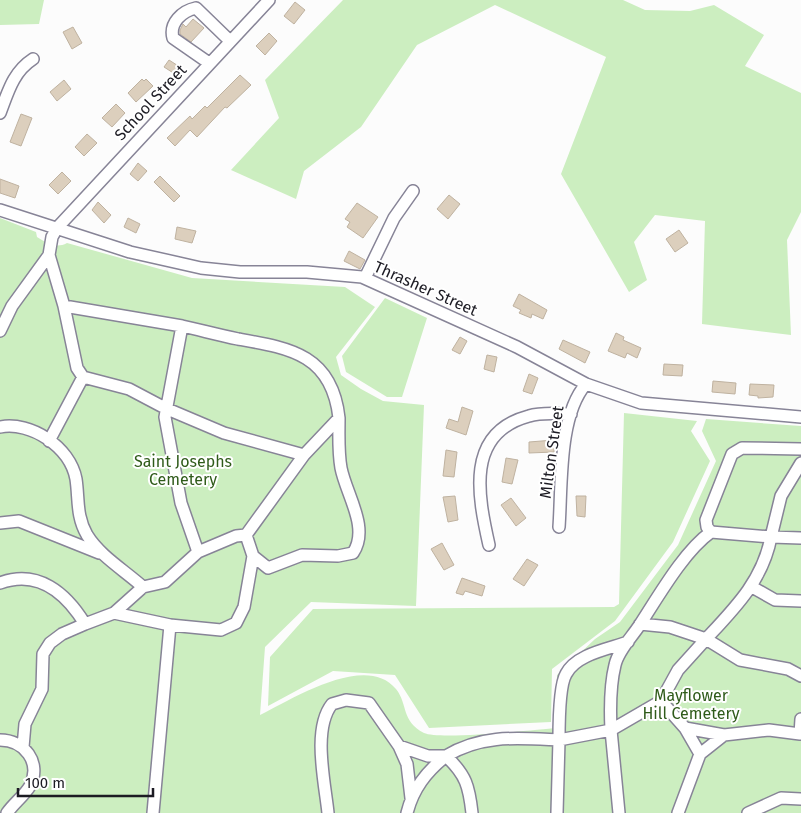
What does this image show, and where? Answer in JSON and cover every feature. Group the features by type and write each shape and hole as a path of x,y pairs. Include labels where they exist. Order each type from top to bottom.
{"street":[{"name":"School Street","path":"57,228 269,0"},
{"path":"209,63 173,38 173,27 182,14 196,8 230,41"},
{"path":"0,113 12,80 33,59"},
{"path":"365,278 394,218 413,192"},
{"name":"Thrasher Street","path":"0,210 130,252 201,268 240,272 307,272 365,278 517,347 586,384 632,401 654,406 801,417"},
{"path":"0,331 12,306 49,254 52,237 57,228"},
{"path":"49,254 64,306 77,368 83,378 118,384 165,408 224,433 304,454"},
{"path":"64,306 182,326 282,346 300,354 320,371 334,395 339,418 341,465 359,523 357,547 347,556 302,555 268,568 247,590"},
{"path":"182,326 165,408 167,438 181,503 198,552"},
{"path":"49,441 83,378"},
{"name":"Milton Street","path":"559,528 563,466 571,414 575,398 586,384"},
{"path":"489,545 480,486 480,467 487,448 498,432 516,420 536,414 571,414"},
{"path":"23,747 25,724 42,689 43,654 50,643 62,634 114,613 143,587 165,582 198,552 236,536 246,535 304,454 339,418"},
{"path":"0,427 22,426 40,434 61,451 73,471 77,506 82,526 101,553"},
{"path":"711,532 707,528 706,520 732,454 736,450 742,448 801,449"},
{"path":"407,813 411,798 424,776 446,756 463,746 485,740 505,738 559,740 611,730 661,701 678,670 752,587 768,554 781,496 801,463"},
{"path":"0,523 19,521 101,553 143,587"},
{"path":"620,813 611,730 615,664 657,597 701,539 711,532 801,538"},
{"path":"114,613 170,625 212,630 228,628 241,617 247,590 253,556 246,535"},
{"path":"253,556 268,568"},
{"path":"0,583 19,578 48,585 59,592 85,624"},
{"path":"752,587 775,600 801,601"},
{"path":"640,624 670,627 706,639 740,660 788,669 801,676"},
{"path":"153,813 170,625"},
{"path":"557,813 559,740 565,675 578,662 628,642"},
{"path":"328,813 321,735 324,718 332,704 346,700 369,703 399,746 407,764 411,798"},
{"path":"661,701 685,728 700,754"},
{"path":"685,728 724,735 769,730 801,735 801,719"},
{"path":"678,813 700,754 724,735"},
{"path":"0,740 11,741 23,747 31,760 32,777 25,793 7,813"},
{"path":"399,746 428,756 446,756"},
{"path":"446,756 465,779 469,789 472,813"},
{"path":"748,813 781,798 801,799"}],"green space":[{"path":"0,0 44,0 39,24 0,25"},
{"path":"343,0 623,0 645,10 690,11 714,5 764,35 745,66 801,93 801,212 787,240 791,335 702,324 705,221 655,215 634,242 647,280 629,292 561,174 606,57 495,5 417,45 361,127 304,171 296,199 231,170 279,118 265,80"},
{"name":"Saint Josephs Cemetery","path":"0,218 36,232 37,237 51,245 67,243 192,278 345,287 375,307 336,357 341,375 383,401 424,405 416,606 311,602 265,647 260,715 329,682 367,675 383,679 396,689 408,718 424,733 433,735 467,735 557,728 557,675 595,639 620,622 678,545 716,461 702,431 706,419 801,426 801,813 0,813"},
{"path":"385,298 427,318 402,397 387,397 346,372 342,356"},
{"path":"624,413 697,421 691,431 710,461 673,542 615,621 552,669 551,722 429,728 395,675 333,671 268,706 270,657 313,609 614,607 619,604"}],"building":[{"path":"295,2 305,10 294,24 284,16"},
{"path":"193,19 204,28 191,42 180,34 180,30 183,24 186,27"},
{"path":"73,27 82,43 72,49 63,32"},
{"path":"269,33 277,41 265,55 256,46"},
{"path":"169,60 183,69 178,76 164,67"},
{"path":"240,75 251,85 227,108 225,107 197,137 190,130 175,146 167,138 190,116 192,119 205,106 207,108"},
{"path":"142,79 144,81 146,79 153,86 136,102 128,93"},
{"path":"64,80 71,89 57,101 50,92"},
{"path":"116,104 125,113 112,127 102,118"},
{"path":"21,114 32,118 21,146 10,142"},
{"path":"87,134 97,143 84,156 75,147"},
{"path":"138,163 147,171 138,181 130,174"},
{"path":"62,172 71,181 58,194 49,185"},
{"path":"160,176 180,196 174,202 154,182"},
{"path":"0,179 19,186 15,198 0,193"},
{"path":"449,195 460,204 448,219 437,209"},
{"path":"98,202 111,215 104,223 92,210"},
{"path":"357,203 378,217 363,238 347,227 350,222 345,219"},
{"path":"128,218 140,224 136,233 124,227"},
{"path":"177,227 196,231 192,243 175,239"},
{"path":"679,230 688,243 675,252 666,239"},
{"path":"349,251 365,260 360,269 344,261"},
{"path":"519,294 547,310 543,319 532,314 531,318 519,313 521,310 513,306"},
{"path":"616,333 624,337 623,340 641,348 637,358 627,353 625,358 608,351"},
{"path":"460,337 467,341 460,354 452,350"},
{"path":"563,340 590,352 585,363 559,349"},
{"path":"487,355 497,357 494,372 484,369"},
{"path":"664,364 683,365 682,376 663,375"},
{"path":"529,374 538,378 532,394 523,391"},
{"path":"713,381 736,383 735,394 712,392"},
{"path":"750,384 774,385 773,397 758,398 758,396 749,395"},
{"path":"462,407 473,411 466,435 446,428 449,419 458,422"},
{"path":"554,440 554,452 529,453 529,442"},
{"path":"446,450 457,452 454,477 443,476"},
{"path":"506,458 518,460 512,484 502,482"},
{"path":"455,496 458,520 448,522 443,497"},
{"path":"576,496 586,496 585,517 577,516"},
{"path":"511,498 526,518 516,526 501,505"},
{"path":"442,543 454,565 444,570 431,549"},
{"path":"527,559 538,565 524,586 513,579"},
{"path":"462,578 485,586 482,596 465,591 463,595 456,593"}],"park label":[{"name":"Mayflower Hill Cemetery","path":"691,704"}]}
